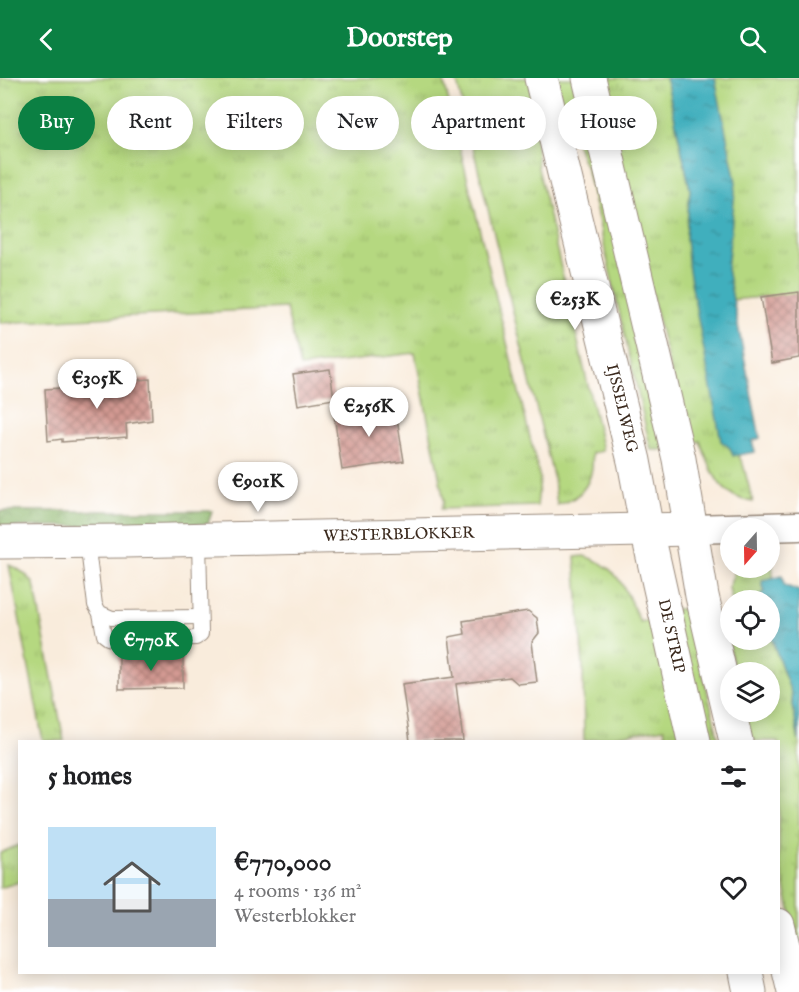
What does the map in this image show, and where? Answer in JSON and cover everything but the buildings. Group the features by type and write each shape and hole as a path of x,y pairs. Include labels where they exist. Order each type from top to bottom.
{"street":[{"name":"IJSSELWEG","path":"540,78 634,461 647,530"},
{"path":"589,78 679,459 702,596 736,740"},
{"name":"WESTERBLOKKER","path":"0,542 199,540 799,526"},
{"name":"DE STRIP","path":"647,530 694,740"},
{"path":"780,933 794,992"},
{"path":"746,974 750,992"}],"lane":[{"path":"87,541 95,604 100,613 104,635 115,640 192,639 201,634 199,540"},
{"path":"100,613 112,618 199,617"}],"green space":[{"path":"0,78 443,78 447,96 411,96 411,150 460,150 540,479 537,506 441,509 444,501 415,353 300,367 286,308 0,323"},
{"path":"456,78 530,78 532,96 460,96"},
{"path":"551,78 579,78 583,96 558,96"},
{"path":"598,78 666,78 690,189 686,238 730,448 733,455 738,455 743,464 753,502 741,499 724,488 713,472 700,441 689,445 616,150 657,150 657,96 602,96"},
{"path":"715,78 799,78 799,293 732,300 727,269 731,211"},
{"path":"474,150 536,150 538,168 603,451 592,453 589,479 574,498 557,505 554,480"},
{"path":"579,150 596,150 665,450 651,450 587,171"},
{"path":"0,511 212,511 208,524 0,527"},
{"path":"584,556 606,567 625,590 640,622 650,620 667,672 683,740 667,740 664,728 584,740 583,665 575,557"},
{"path":"9,565 23,572 34,584 64,740 43,740"},
{"path":"732,578 773,578 762,581 764,590 729,590"},
{"path":"672,609 688,609 719,740 702,740"},
{"path":"730,650 776,650 780,662 733,662"},
{"path":"780,662 791,693 799,742 799,949 780,865 780,740 751,740 747,722 780,722"},
{"path":"18,845 18,882 0,888 0,853"}],"water":[{"path":"666,78 715,78 736,182 727,269 760,438 752,441 755,452 733,456 730,448 721,441 689,271 686,238 690,189"},
{"path":"782,576 784,585 799,591 799,742 791,693 776,650 780,650 780,590 764,590 762,581"}]}
